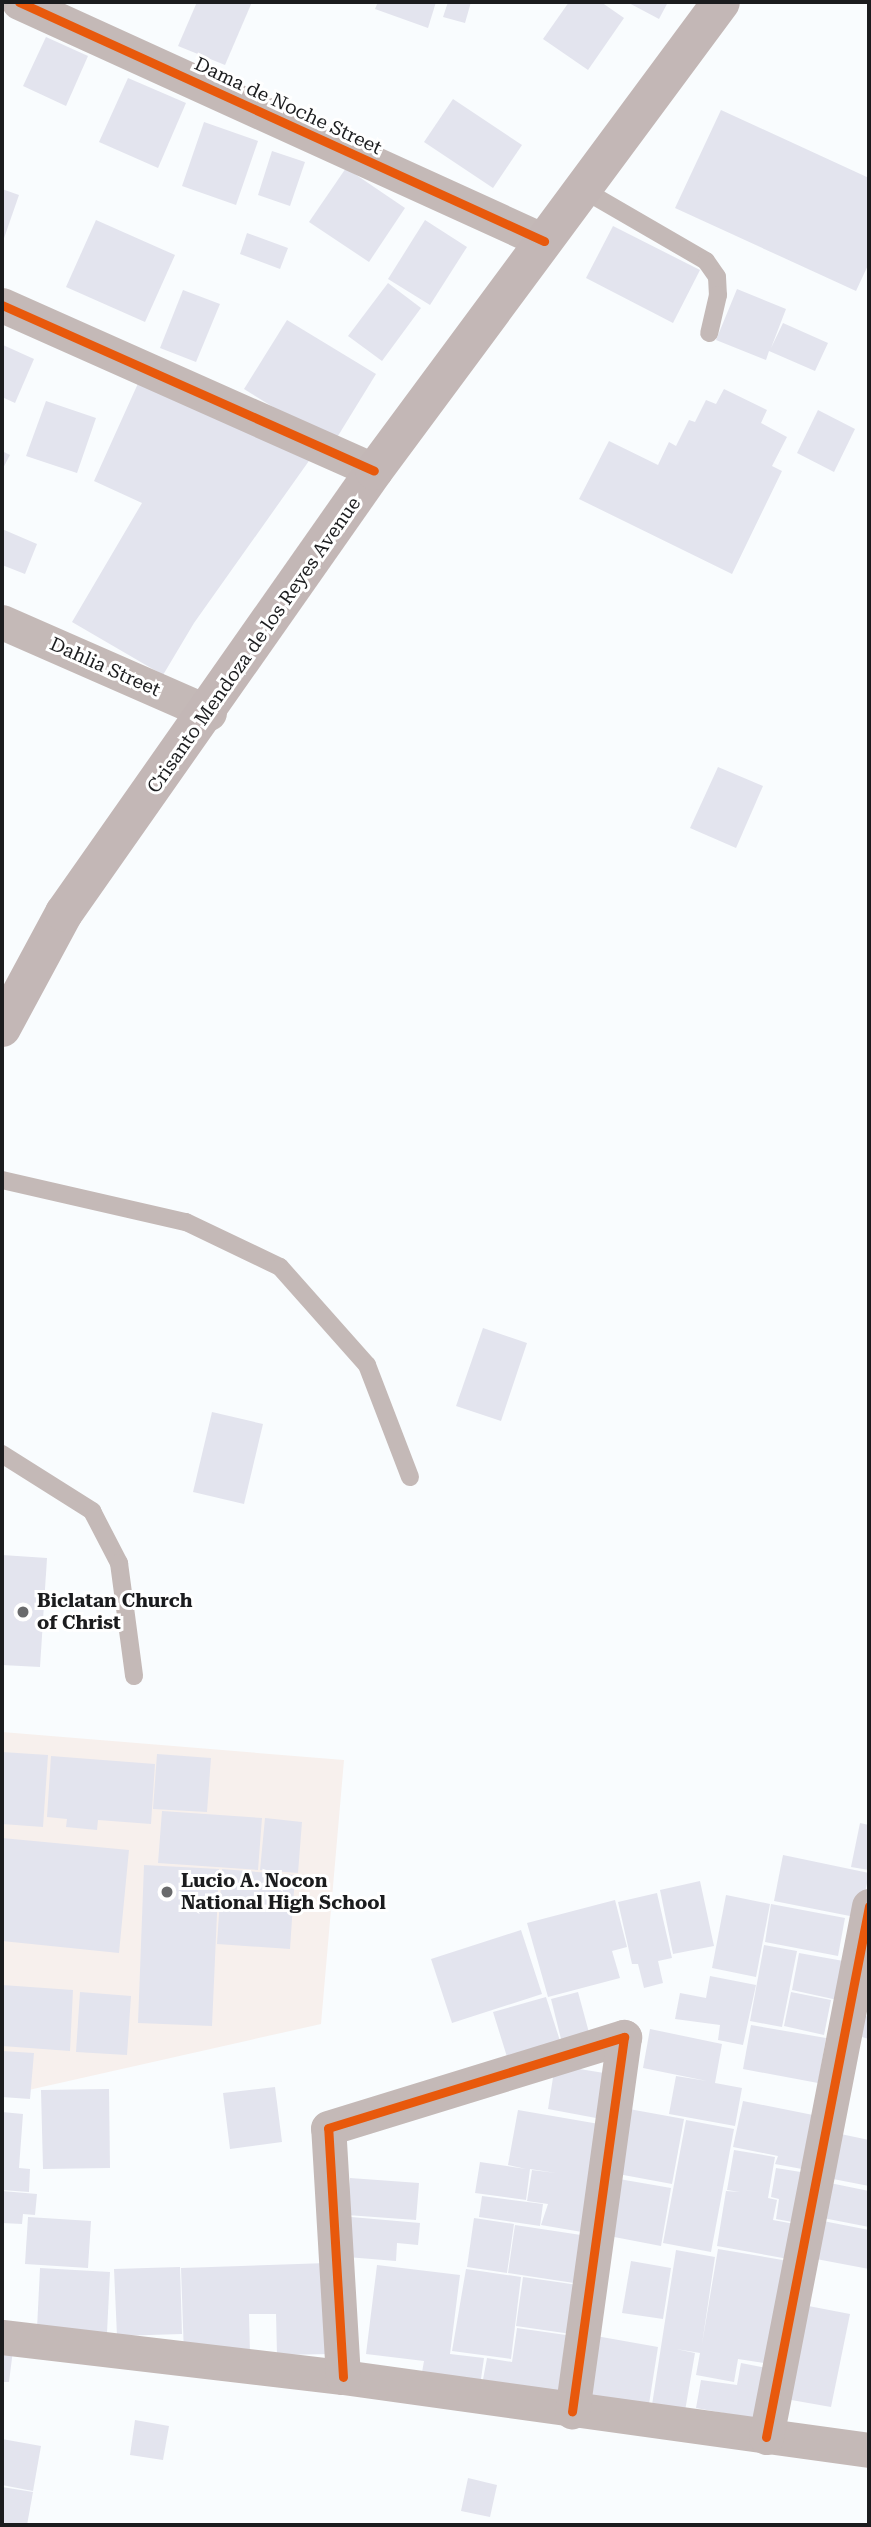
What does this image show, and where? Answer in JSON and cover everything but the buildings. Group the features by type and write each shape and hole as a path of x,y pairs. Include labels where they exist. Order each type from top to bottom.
{"main road":[{"name":"Crisanto Mendoza de los Reyes Avenue","path":"2,1028 64,913 209,713 374,471 721,2"}],"street":[{"name":"Dama de Noche Street","path":"19,2 544,241"},
{"path":"2,305 374,471"},
{"name":"Dahlia Street","path":"2,622 209,713"},
{"path":"766,2437 869,1906"},
{"path":"343,2377 328,2128 624,2036 572,2411"},
{"path":"2,2337 343,2377 869,2451"}],"lane":[{"path":"582,189 706,261 717,277 718,286 709,333"},
{"path":"2,1180 186,1222 281,1267 367,1365 410,1477"},
{"path":"2,1454 92,1511 119,1563 134,1676"}],"shaded area":[{"name":"Lucio A. Nocon National High School","path":"2,1732 344,1760 321,2024 2,2096"}],"cycle path":[{"path":"19,2 544,241"},
{"path":"2,305 374,471"},
{"path":"766,2437 869,1906"},
{"path":"343,2377 328,2128 624,2037 572,2411"}],"place":[{"name":"Biclatan Church of Christ","path":"23,1612"},
{"name":"Lucio A. Nocon National High School","path":"167,1892"}]}
